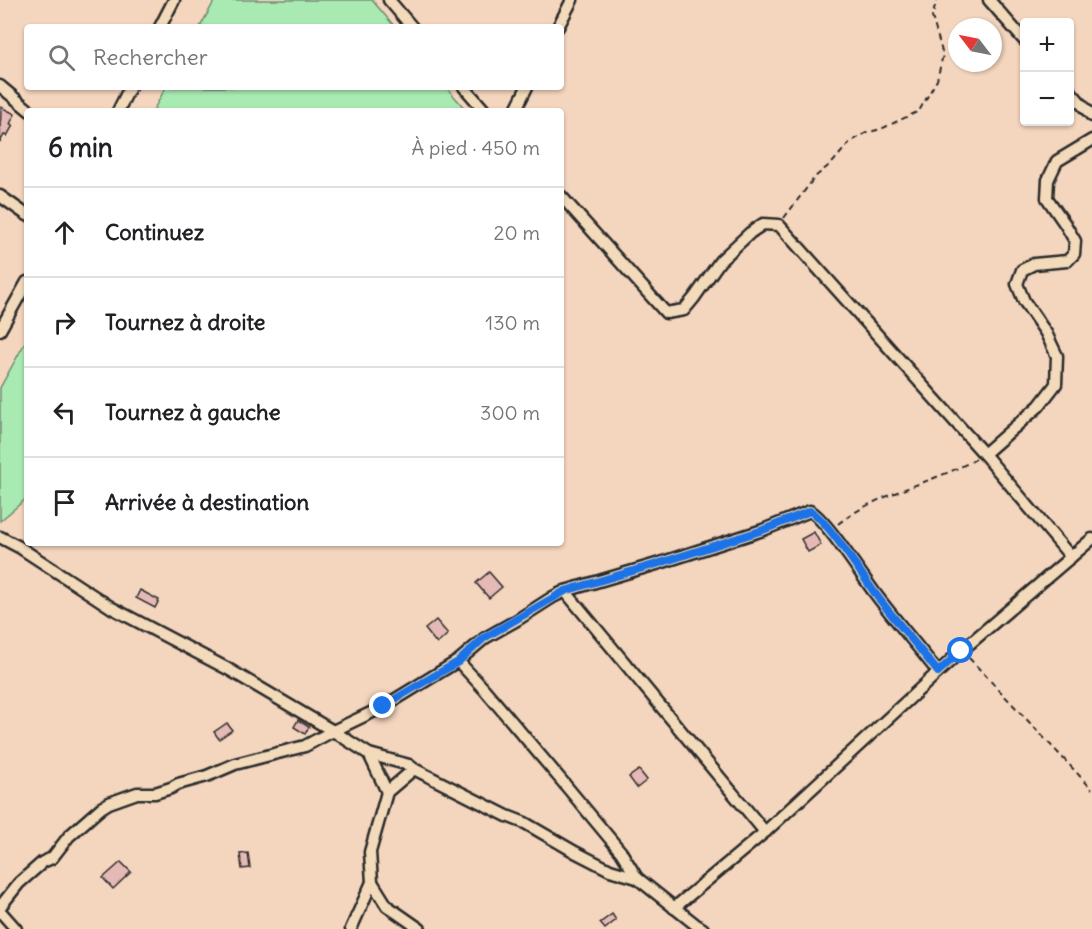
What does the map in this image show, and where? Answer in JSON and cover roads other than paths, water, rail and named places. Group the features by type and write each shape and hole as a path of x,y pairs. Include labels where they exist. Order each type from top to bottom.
{"street":[{"path":"162,24 174,0"},
{"path":"389,0 409,24"},
{"path":"560,24 572,0"},
{"path":"989,0 1020,35"},
{"path":"0,86 26,108"},
{"path":"120,108 128,90"},
{"path":"467,90 482,108"},
{"path":"516,108 526,90"},
{"path":"1074,96 1092,116"},
{"path":"984,454 1040,406 1056,384 1058,356 1024,300 1017,284 1023,270 1034,264 1067,261 1074,254 1075,241 1047,198 1047,180 1057,161 1092,140"},
{"path":"0,196 24,213"},
{"path":"564,199 666,313 684,310 720,261 750,233 763,224 779,225 984,454 1071,556"},
{"path":"0,330 24,287"},
{"path":"16,929 0,909 19,883 43,862 52,858 69,836 109,803 137,793 155,793 235,764 305,746 383,706 458,662 484,638 565,591 763,530 810,511 829,530 875,593 938,672"},
{"path":"0,537 23,544"},
{"path":"674,908 765,832 961,651 1092,539"},
{"path":"26,546 112,608 228,669 333,730 369,754 409,765 525,823 610,870 637,878"},
{"path":"565,591 765,832"},
{"path":"458,662 484,689 621,852 637,878 703,929"},
{"path":"369,754 381,775 387,792"},
{"path":"351,929 372,882 370,852 387,792 414,768"},
{"path":"372,882 387,906 420,929"}]}
